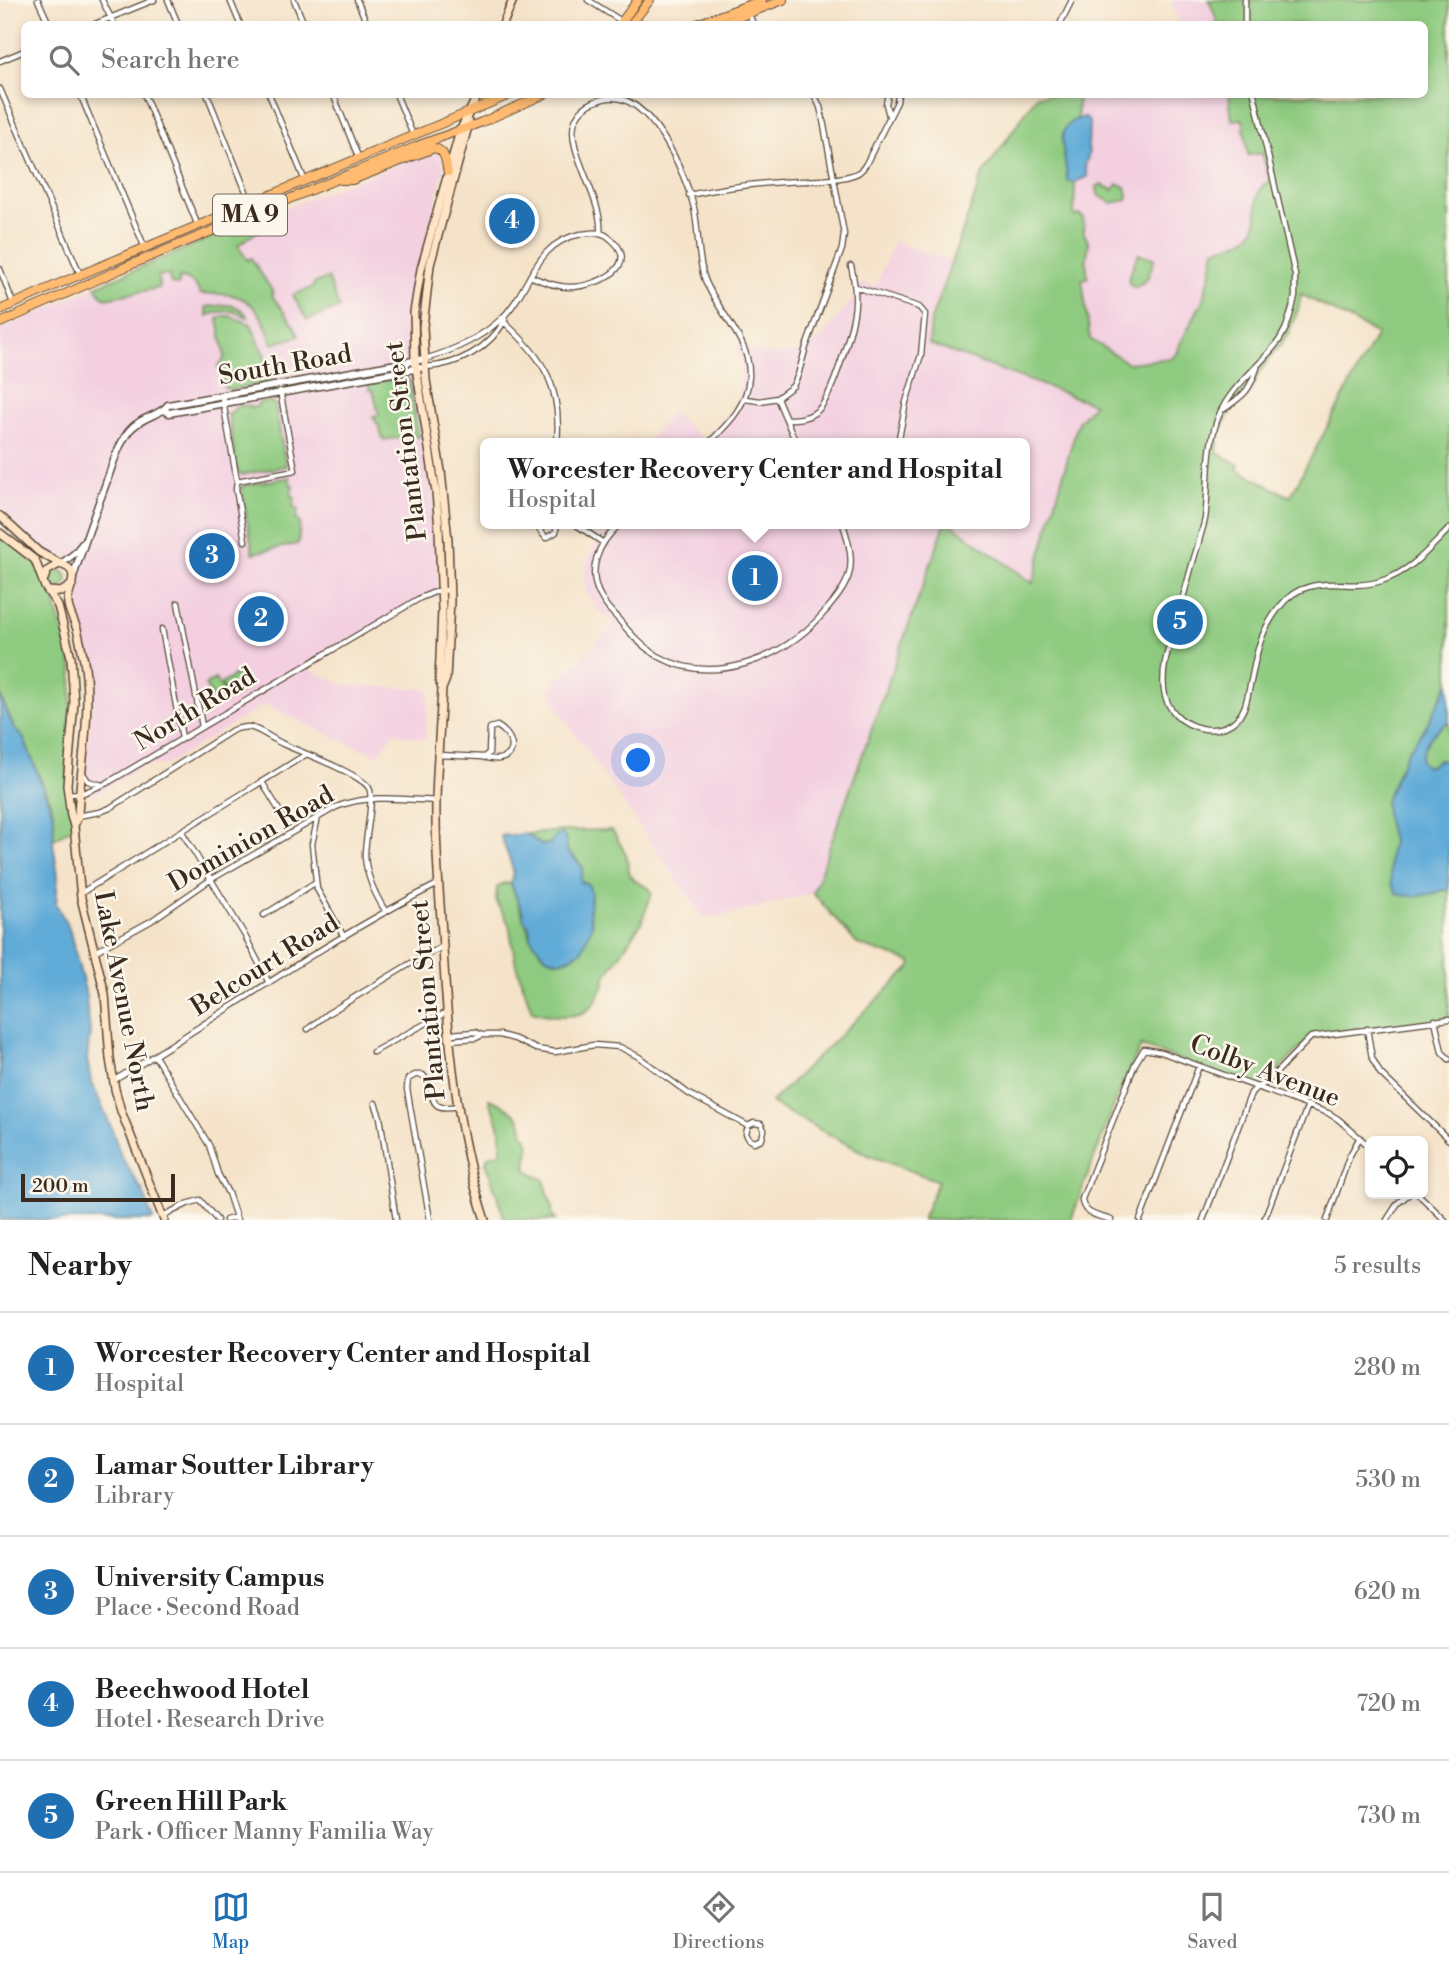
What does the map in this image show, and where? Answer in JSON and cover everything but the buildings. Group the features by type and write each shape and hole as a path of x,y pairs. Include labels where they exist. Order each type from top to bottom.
{"main road":[{"path":"504,21 513,0"},
{"path":"627,21 638,0"},
{"path":"628,21 650,0"},
{"path":"727,21 762,0"},
{"path":"708,21 783,0"},
{"name":"Plantation Street","path":"445,590 436,495 415,365 414,312 423,259 448,172 460,131 476,98"},
{"name":"MA 9","path":"0,310 503,98"},
{"name":"MA 9","path":"0,323 130,265 536,98"},
{"name":"Plantation Street","path":"470,112 469,127 429,268 423,327 424,363 448,540 439,680 442,689 436,801 438,884 447,1012 458,1106 470,1169 485,1220"},
{"path":"338,180 352,180 434,149 444,155 448,172"},
{"path":"0,516 38,552 69,568 73,581 61,592 46,587 47,571 60,564"},
{"name":"Lake Avenue North","path":"0,533 35,560 46,587 58,606 69,647 74,702 67,774 68,794 74,816"},
{"name":"Lake Avenue North","path":"73,581 68,604 81,644 87,690 79,793 74,816 81,893 105,994 113,1081 121,1111 163,1218"}],"street":[{"path":"38,0 48,21"},
{"path":"102,0 112,21"},
{"path":"102,21 154,0"},
{"path":"167,0 177,21"},
{"path":"230,0 239,21"},
{"path":"294,0 303,21"},
{"path":"357,0 366,21"},
{"path":"588,0 620,21"},
{"path":"1062,21 1072,0"},
{"path":"1245,0 1245,21"},
{"path":"748,10 752,21"},
{"path":"0,61 21,52"},
{"path":"0,89 80,274"},
{"path":"82,98 145,248"},
{"path":"146,98 198,226"},
{"path":"209,98 251,204"},
{"path":"271,98 305,181"},
{"path":"335,98 359,159"},
{"path":"398,98 413,135"},
{"path":"600,233 600,218 576,147 573,129 580,112 593,102 606,98"},
{"path":"619,98 642,113 669,146 694,207 705,280 746,350 749,370 744,399 733,419 714,438"},
{"path":"744,399 760,401 777,398 793,386 842,249 844,234 820,107 816,98"},
{"path":"887,98 889,117"},
{"path":"689,195 741,185 851,176 863,169 898,98"},
{"path":"1255,98 1289,244 1296,280 1295,297 1286,328 1275,345 1229,398 1219,415 1211,445 1204,523 1166,656 1163,683 1165,697 1175,714 1194,727 1211,729 1230,723 1242,712 1262,638 1288,596 1315,585 1354,585 1385,580 1410,567 1449,529"},
{"path":"424,363 445,365 468,356 489,341 504,322 510,308 530,276 544,254 555,245 577,235 600,233 614,242 620,255 619,267 610,277 590,284 571,287 550,284 530,276"},
{"path":"786,419 805,418 823,405 830,393 853,316 856,287 851,266"},
{"path":"0,269 13,303"},
{"path":"856,287 919,307 925,314 921,355 906,402 899,438"},
{"path":"415,365 466,344 495,324 510,308"},
{"path":"504,322 536,354 548,374 557,402 558,438"},
{"path":"1219,415 1247,392 1263,359"},
{"name":"South Road","path":"222,399 279,385 415,365"},
{"name":"South Road","path":"73,581 85,539 124,439 138,422 164,410 168,405 280,393 415,365"},
{"path":"237,481 295,470 279,385"},
{"path":"777,398 794,438"},
{"path":"222,399 237,481 244,541"},
{"path":"539,529 546,538 556,532 556,529"},
{"path":"582,529 602,542"},
{"path":"615,529 602,542 595,564 596,585 604,603 645,648 667,661 685,667 715,669 745,664 770,655 793,641 821,616 851,573 851,554 844,529"},
{"name":"South Road","path":"60,564 75,553 85,539"},
{"name":"North Road","path":"68,794 103,785 420,598 445,590"},
{"path":"178,603 202,726"},
{"path":"162,629 182,738"},
{"path":"69,647 81,644"},
{"path":"438,755 501,759 509,754 512,746 510,736 497,726 491,727 489,753 481,757"},
{"path":"74,816 110,808 239,728 252,728 321,760 368,786 370,799 365,855 374,892 386,912"},
{"path":"81,893 306,755"},
{"path":"81,768 88,781 103,785"},
{"path":"262,782 282,815"},
{"name":"Dominion Road","path":"96,951 150,921 210,880 341,805 392,798 436,801"},
{"path":"318,816 313,845 316,882 320,895 344,937"},
{"path":"182,832 244,934 269,983"},
{"path":"264,915 316,882"},
{"name":"Belcourt Road","path":"113,1081 344,937 438,884"},
{"path":"308,1029 327,1014 443,947"},
{"path":"373,1052 447,1012"},
{"path":"1203,1220 1251,1093 1266,1083 1311,1037 1449,1019"},
{"path":"1435,1020 1442,1052 1449,1059"},
{"path":"1367,1029 1372,1058 1380,1073 1449,1140"},
{"path":"450,1037 506,1036 549,1052 594,1045 615,1046 625,1049 689,1094 748,1126"},
{"name":"Colby Avenue","path":"1111,1220 1087,1211 1083,1207 1082,1199 1144,1049 1152,1049 1308,1105 1338,1119 1365,1142"},
{"path":"155,1056 211,1150 237,1218 226,1220"},
{"path":"1140,1220 1199,1066"},
{"path":"430,1220 407,1089 408,1080 418,1074 423,1075 428,1081 435,1104 443,1108 458,1106"},
{"path":"375,1103 380,1117 396,1220"},
{"path":"1264,1220 1308,1105"},
{"path":"761,1124 764,1130 762,1139 754,1142 749,1139 746,1134 748,1126 761,1124"},
{"path":"1327,1220 1349,1157 1360,1137"},
{"path":"1387,1220 1403,1199"},
{"path":"1423,1199 1445,1220"},
{"path":"163,1218 200,1200 217,1220"}],"shaded area":[{"path":"1171,0 1209,0 1217,20 1217,21 1179,21"},
{"path":"1078,98 1229,98 1232,119 1243,118 1247,154 1262,152 1270,181 1260,187 1257,193 1258,221 1242,241 1215,249 1202,302 1178,352 1172,358 1128,363 1090,339 1074,220"},
{"path":"431,152 441,156 444,168 415,284 410,322 410,350 436,522 438,597 425,598 308,669 345,685 429,689 425,740 394,732 379,755 338,739 265,704 165,765 145,765 94,795 92,781 85,771 91,721 90,668 80,622 73,605 79,571 65,554 58,556 46,551 29,539 0,507 0,330 124,274"},
{"path":"894,241 954,263 929,344 1095,404 1078,422 1033,583 958,529 1030,529 1030,438 707,438 735,407 740,392 742,369 735,344 755,352 773,355 807,349 822,337 862,283 876,287"},
{"path":"673,412 701,438 650,438"},
{"path":"605,529 943,529 813,893 704,918 565,719 549,689 615,625 595,608 586,592 584,573 587,560"}],"green space":[{"path":"1209,0 1449,0 1449,1019 1311,1037 1266,1083 1257,1087 1141,1046 1119,1092 1071,1220 922,1220 938,1181 868,1155 771,1102 911,967 911,962 857,944 813,893 943,529 958,529 1033,583 1078,422 1094,404 929,344 931,320 982,176 1035,98 1078,98 1074,216 1080,215 1083,218 1084,233 1089,244 1086,261 1088,278 1082,279 1090,339 1128,363 1172,358 1178,352 1202,302 1215,249 1243,240 1251,234 1257,218 1258,193 1262,186 1270,181 1262,153 1248,155 1243,119 1232,120 1229,98 1428,98 1428,21 1217,21","holes":["1301,294 1377,334 1290,497 1237,469 1239,465 1217,453 1219,431 1288,334"]},
{"path":"1118,184 1126,187 1127,200 1112,203 1098,195 1097,186 1114,190"},
{"path":"263,216 268,224 238,245 247,260 251,258 299,336 272,344 266,325 250,303 233,295 200,294 192,283 183,278 179,278 179,285 174,285 170,282 169,275 158,276 159,288 106,298 96,286"},
{"path":"1138,254 1154,260 1147,279 1136,287 1131,286 1128,279"},
{"path":"328,278 339,308 307,320 293,295"},
{"path":"225,305 238,308 248,317 232,311 207,316 206,307"},
{"path":"223,316 251,324 265,356 272,382 230,390 224,387 218,367 225,357 218,319"},
{"path":"406,377 419,437 383,440 373,416 379,415 369,383"},
{"path":"270,401 275,405 286,466 241,475 237,471 228,413 237,406 247,405 252,408 258,406 258,403"},
{"path":"290,477 290,484 293,485 291,495 295,497 293,507 298,509 296,520 300,522 298,544 253,553 241,486"},
{"path":"0,533 35,560 54,597 73,669 67,774 74,826 53,840 52,807 24,739 14,728 0,696"},
{"path":"58,570 64,573 67,579 64,585 58,588 52,585 49,579 52,573"},
{"path":"237,674 246,689 230,699 221,684"},
{"path":"215,679 227,697 217,704 205,685"},
{"path":"612,830 626,854 630,875 652,893 641,923 604,979 605,983 595,1003 587,1011 565,1016 532,1011 516,965 509,924 496,901 497,887 504,883 511,884 532,940 546,957 559,961 568,959 582,950 592,925 589,910 591,899 581,882 576,859 567,851 566,839 556,836 549,844 541,845 527,834"},
{"path":"489,1099 507,1107 520,1120 530,1145 527,1170 544,1180 552,1206 552,1216 556,1220 505,1220 486,1162 488,1156 500,1153 501,1144 499,1125"}],"water":[{"path":"1085,117 1089,122 1089,154 1085,166 1087,177 1073,183 1068,182 1063,133 1067,126"},
{"path":"1449,683 1449,722 1430,738 1420,761 1426,767 1437,760 1449,761 1449,889 1417,896 1397,894 1391,883 1389,859 1392,841 1385,801 1407,752 1424,730"},
{"path":"0,696 14,728 24,739 54,816 53,843 58,875 56,904 69,928 85,991 90,1032 87,1059 91,1081 121,1156 143,1192 153,1220 0,1220"},
{"path":"562,833 566,839 567,851 583,867 581,882 588,884 591,893 589,910 592,925 582,950 559,961 546,957 532,940 511,884 513,869 501,836 527,834 541,845 549,844"}],"place":[{"name":"Beechwood Hotel","path":"512,221"},
{"name":"University Campus","path":"212,556"},
{"name":"Worcester Recovery Center and Hospital","path":"755,578"},
{"name":"Lamar Soutter Library","path":"261,619"},
{"name":"Green Hill Park","path":"1180,622"}]}
